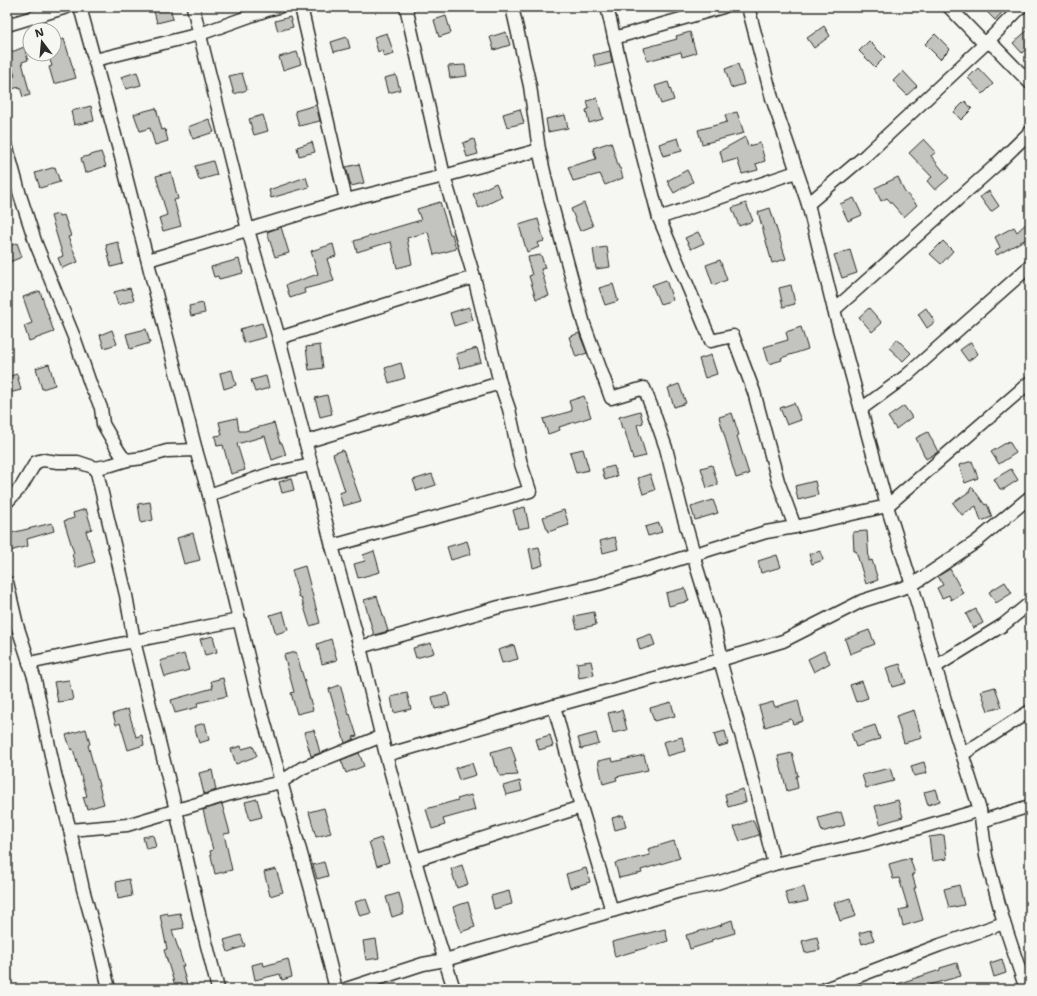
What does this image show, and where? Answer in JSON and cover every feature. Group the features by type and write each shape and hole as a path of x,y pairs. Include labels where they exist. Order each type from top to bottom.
{"street":[{"path":"7,25 67,7"},
{"path":"80,7 209,495 259,702 315,904 336,989"},
{"path":"193,7 248,230 279,338 332,546 360,647 386,755 415,860 454,989"},
{"path":"95,60 200,34 266,10 279,7"},
{"path":"301,7 346,200"},
{"path":"332,546 530,491 521,464 509,409 500,383 474,277 444,176 406,7"},
{"path":"512,7 530,86 539,150 551,202 584,324 611,398 644,388 652,408 666,448 696,565 713,620 720,650 720,660 748,760 774,864"},
{"path":"607,7 633,118 659,218 711,341 733,336 754,392 778,481 795,527"},
{"path":"614,38 723,7"},
{"path":"748,7 772,98 808,204 834,310 887,506 912,585 944,700 963,754 981,815 986,856 1004,923 1026,989"},
{"path":"949,7 980,39 994,46 1030,83"},
{"path":"808,204 866,155 986,43 1021,7"},
{"path":"834,310 996,165 1030,132"},
{"path":"7,148 36,244 74,337 91,386 98,398 103,424 118,450 126,460"},
{"path":"148,260 346,200 444,176 539,150"},
{"path":"659,218 796,172"},
{"path":"861,409 906,376 1030,266"},
{"path":"279,338 474,277"},
{"path":"360,647 499,607 599,584 766,532 795,527 887,506 1030,382"},
{"path":"305,442 500,383"},
{"path":"7,502 21,487 36,462 43,460 78,462 96,468 126,460 143,458 167,451 196,450"},
{"path":"209,495 269,474 311,465"},
{"path":"96,468 126,595 134,641 218,989"},
{"path":"386,755 782,642 862,602 912,585 976,542 1030,497"},
{"path":"7,582 17,625 35,680 55,774 109,989"},
{"path":"935,666 1003,624 1030,603"},
{"path":"29,663 240,620"},
{"path":"554,706 581,807 612,911"},
{"path":"963,754 1030,711"},
{"path":"70,830 127,826 227,795 281,782 302,768 382,736"},
{"path":"346,989 423,964 445,960 680,891 714,884 774,864 868,843 981,815 1030,806"},
{"path":"415,860 581,807"},
{"path":"825,989 940,945 1004,923"}],"building":[{"path":"170,7 173,19 157,23 154,11"},
{"path":"982,7 1007,7 995,20"},
{"path":"446,16 451,33 439,37 434,20"},
{"path":"290,17 293,27 278,31 275,21"},
{"path":"824,26 830,36 814,48 807,38"},
{"path":"1030,28 1030,45 1022,53 1013,43"},
{"path":"506,32 510,45 494,50 490,37"},
{"path":"690,32 696,53 682,57 681,52 647,61 644,48 677,39 676,36"},
{"path":"387,33 394,54 384,57 382,50 378,52 374,37"},
{"path":"935,34 950,49 940,59 925,44"},
{"path":"347,37 350,48 334,52 331,42"},
{"path":"64,39 76,78 54,84 49,67 52,66 51,62 62,62 62,40"},
{"path":"869,41 885,57 875,67 859,51"},
{"path":"22,48 22,62 30,95 23,97 20,87 7,90 7,78 15,76 7,54"},
{"path":"610,51 612,63 596,67 593,55"},
{"path":"297,52 301,64 283,70 279,57"},
{"path":"738,64 744,84 731,88 725,69"},
{"path":"465,65 467,76 450,78 448,66"},
{"path":"978,68 993,84 983,94 968,78"},
{"path":"903,71 917,86 907,95 893,81"},
{"path":"137,72 141,85 126,89 121,77"},
{"path":"242,73 247,90 234,94 229,76"},
{"path":"396,75 400,90 388,93 384,78"},
{"path":"668,82 674,100 661,104 655,86"},
{"path":"597,98 603,119 589,123 586,110 589,109 587,101"},
{"path":"965,101 972,109 961,120 954,112"},
{"path":"316,105 320,121 299,126 295,111"},
{"path":"91,106 94,121 74,125 71,111"},
{"path":"156,108 162,130 165,129 168,141 155,145 150,128 140,131 134,114"},
{"path":"520,109 524,123 507,127 503,114"},
{"path":"737,112 744,133 702,144 698,130 727,122 725,115"},
{"path":"263,115 268,131 254,135 249,119"},
{"path":"565,115 568,128 548,132 546,119"},
{"path":"209,119 214,132 193,139 188,127"},
{"path":"745,137 748,146 760,143 765,161 756,164 758,170 742,174 737,159 723,163 720,151"},
{"path":"678,138 682,151 663,156 659,144"},
{"path":"474,139 478,154 467,157 463,143"},
{"path":"924,139 936,152 931,156 949,178 935,190 927,181 932,177 909,153"},
{"path":"312,142 315,152 299,156 297,147"},
{"path":"611,142 623,178 605,185 600,174 573,181 568,167 596,159 593,148"},
{"path":"101,152 106,166 85,173 81,158"},
{"path":"213,161 217,175 199,180 195,166"},
{"path":"359,164 364,183 351,186 346,167"},
{"path":"55,167 60,182 40,188 35,173"},
{"path":"687,170 693,182 674,193 667,181"},
{"path":"171,172 178,199 174,200 181,226 163,231 159,218 167,215 156,176"},
{"path":"306,177 309,187 271,198 269,190"},
{"path":"898,177 904,191 917,205 904,217 887,198 881,201 875,188"},
{"path":"496,183 502,197 479,208 473,194"},
{"path":"989,191 999,206 991,212 980,197"},
{"path":"854,198 862,215 848,221 840,204"},
{"path":"440,202 456,249 434,255 428,232 407,238 412,264 397,268 391,242 357,252 354,241 421,220 417,209"},
{"path":"584,203 593,226 580,231 571,209"},
{"path":"746,203 753,221 739,226 732,208"},
{"path":"770,208 786,259 772,263 758,212"},
{"path":"58,214 59,216 64,215 71,236 68,237 78,262 62,268 58,258 63,256 51,216"},
{"path":"538,219 544,241 537,243 539,247 527,252 519,225"},
{"path":"1030,220 1030,237 997,255 995,252 1000,247 995,237 1014,227 1017,232"},
{"path":"281,227 289,253 275,257 267,232"},
{"path":"698,232 704,243 691,249 685,238"},
{"path":"943,241 953,251 941,264 930,254"},
{"path":"118,242 123,264 111,267 106,245"},
{"path":"17,243 22,257 7,263 7,247"},
{"path":"333,244 336,256 327,259 334,281 304,289 305,293 290,298 286,285 318,274 311,251"},
{"path":"607,247 610,267 596,269 593,249"},
{"path":"850,250 857,273 842,278 834,255"},
{"path":"541,255 545,268 541,269 549,296 536,299 529,276 532,275 528,257"},
{"path":"239,259 243,273 219,279 218,276 214,277 211,267"},
{"path":"720,260 727,280 713,285 706,265"},
{"path":"666,280 673,300 660,304 652,285"},
{"path":"613,284 618,301 605,305 599,288"},
{"path":"791,285 795,304 783,307 779,288"},
{"path":"130,288 134,300 118,305 114,292"},
{"path":"40,291 54,332 29,341 24,326 32,323 23,297"},
{"path":"203,303 205,313 191,316 189,306"},
{"path":"469,307 473,320 454,326 450,313"},
{"path":"869,308 882,323 872,332 859,317"},
{"path":"926,308 935,322 927,328 918,314"},
{"path":"262,323 266,337 244,343 240,329"},
{"path":"801,327 808,349 781,358 782,360 769,364 764,347 788,340 786,332"},
{"path":"146,329 150,343 130,349 126,334"},
{"path":"112,330 117,344 104,348 100,335"},
{"path":"579,333 587,353 576,357 569,337"},
{"path":"897,339 911,353 903,361 889,348"},
{"path":"971,342 978,354 968,361 960,350"},
{"path":"320,345 323,368 309,370 306,347"},
{"path":"477,348 481,362 460,368 456,354"},
{"path":"711,355 717,374 705,378 699,359"},
{"path":"401,363 405,378 389,383 385,368"},
{"path":"49,364 55,385 42,389 36,368"},
{"path":"232,370 236,385 224,389 220,373"},
{"path":"17,374 21,390 9,393 7,377"},
{"path":"266,376 269,388 255,392 251,380"},
{"path":"679,384 686,403 674,407 668,388"},
{"path":"327,395 332,414 320,417 315,398"},
{"path":"584,396 591,417 559,427 560,430 548,434 543,419 572,411 569,401"},
{"path":"794,403 801,420 787,425 780,408"},
{"path":"904,406 912,417 896,429 888,417"},
{"path":"640,411 643,423 637,425 646,456 633,459 624,428 622,429 619,417"},
{"path":"732,413 739,435 737,436 749,474 736,478 719,417"},
{"path":"237,418 239,431 245,431 274,423 280,443 282,443 286,455 272,460 265,436 237,444 245,470 231,474 223,445 217,446 215,436 222,435 219,422"},
{"path":"928,432 938,452 926,459 916,438"},
{"path":"1009,441 1016,453 999,464 991,452"},
{"path":"583,449 589,470 576,473 570,452"},
{"path":"343,450 361,501 343,506 339,493 345,491 333,454"},
{"path":"972,461 978,478 965,483 959,465"},
{"path":"712,465 718,485 707,488 701,468"},
{"path":"614,466 617,476 605,480 602,469"},
{"path":"1011,469 1018,480 1004,489 1000,489 994,479"},
{"path":"432,474 436,485 417,491 413,480"},
{"path":"650,474 655,490 643,494 638,478"},
{"path":"291,478 294,490 282,493 279,482"},
{"path":"815,481 818,495 798,500 795,486"},
{"path":"972,487 985,505 987,504 992,517 981,521 976,506 962,515 953,503 970,491"},
{"path":"713,500 718,513 695,520 691,507"},
{"path":"150,502 153,520 141,523 138,504"},
{"path":"525,507 529,527 518,529 513,510"},
{"path":"86,509 92,529 86,531 95,562 76,568 72,554 74,553 64,521 74,518 73,513"},
{"path":"564,510 569,525 548,532 543,517"},
{"path":"52,523 54,531 27,539 28,546 10,551 7,541 7,534"},
{"path":"659,523 662,532 648,536 645,527"},
{"path":"867,531 869,561 872,560 878,580 866,584 856,551 854,551 853,532"},
{"path":"193,533 200,560 184,564 177,538"},
{"path":"615,537 618,549 603,553 600,541"},
{"path":"467,541 471,554 451,560 447,547"},
{"path":"539,547 543,565 533,568 529,549"},
{"path":"374,551 380,572 358,578 354,564 365,561 363,555"},
{"path":"821,551 823,560 812,564 809,554"},
{"path":"777,555 781,567 761,573 758,561"},
{"path":"305,566 320,623 310,626 301,597 299,597 292,570"},
{"path":"950,569 963,593 951,600 949,595 942,598 937,588 943,585 938,576"},
{"path":"1005,582 1012,593 996,603 989,592"},
{"path":"685,588 689,601 669,606 666,593"},
{"path":"377,596 388,631 374,635 364,600"},
{"path":"976,609 983,623 973,628 966,614"},
{"path":"283,611 288,630 276,634 270,615"},
{"path":"594,612 596,625 577,629 574,616"},
{"path":"869,630 875,644 850,654 845,639"},
{"path":"651,634 655,645 640,650 637,639"},
{"path":"213,636 217,652 205,655 200,639"},
{"path":"331,639 337,660 322,664 317,644"},
{"path":"431,643 434,653 416,658 413,648"},
{"path":"514,645 518,659 502,663 498,650"},
{"path":"824,651 830,663 814,672 808,659"},
{"path":"296,652 313,710 297,714 291,693 294,692 284,655"},
{"path":"184,654 189,670 165,677 160,661"},
{"path":"591,661 594,675 579,678 577,663"},
{"path":"900,664 906,683 892,687 886,668"},
{"path":"223,678 227,696 197,703 198,707 175,713 171,700 213,688 211,681"},
{"path":"69,680 73,700 58,702 54,682"},
{"path":"862,681 868,698 856,702 850,685"},
{"path":"340,685 357,736 345,743 329,689"},
{"path":"995,687 1002,707 988,711 981,691"},
{"path":"407,693 411,709 394,713 391,697"},
{"path":"447,693 450,706 435,709 432,697"},
{"path":"798,700 803,721 793,724 791,719 765,727 759,706 773,702 775,707"},
{"path":"671,702 675,716 654,721 650,708"},
{"path":"128,709 136,737 142,735 144,745 128,750 120,723 116,725 113,714"},
{"path":"622,710 627,730 613,733 608,713"},
{"path":"914,710 922,738 904,743 896,716"},
{"path":"205,723 209,740 199,743 194,726"},
{"path":"875,725 880,739 856,747 851,733"},
{"path":"86,729 90,744 88,745 104,804 87,809 83,797 87,796 73,749 71,750 66,735"},
{"path":"314,730 320,753 311,756 304,732"},
{"path":"725,731 728,744 718,747 714,734"},
{"path":"596,733 599,744 581,749 578,738"},
{"path":"550,735 553,746 539,750 536,739"},
{"path":"682,737 685,751 667,756 663,742"},
{"path":"241,746 242,749 253,746 257,756 236,764 231,749"},
{"path":"511,746 516,761 514,761 518,775 500,776 497,766 495,767 491,752"},
{"path":"359,753 364,766 346,773 341,760"},
{"path":"792,753 798,776 796,776 798,788 787,791 778,756"},
{"path":"644,755 648,770 616,777 617,780 603,784 598,761 612,758 613,762"},
{"path":"924,762 927,773 914,776 911,766"},
{"path":"472,763 476,775 459,780 455,768"},
{"path":"890,768 894,781 866,788 862,775"},
{"path":"212,770 216,790 204,794 199,773"},
{"path":"520,781 522,791 506,795 503,786"},
{"path":"743,789 746,802 728,807 725,794"},
{"path":"936,789 940,801 928,805 924,792"},
{"path":"471,795 475,810 443,819 445,825 432,829 426,809"},
{"path":"257,799 262,817 250,820 245,802"},
{"path":"898,800 903,817 880,824 875,806"},
{"path":"222,804 230,833 224,834 232,870 215,874 210,851 213,850 203,810"},
{"path":"324,808 331,833 316,837 309,812"},
{"path":"841,812 845,825 822,832 818,818"},
{"path":"623,815 626,827 615,830 612,818"},
{"path":"753,820 759,835 740,841 734,827"},
{"path":"153,835 156,847 146,849 143,837"},
{"path":"944,835 947,859 932,861 929,837"},
{"path":"381,838 389,862 377,866 369,842"},
{"path":"674,841 680,858 641,870 642,873 619,878 615,863 650,855 648,849"},
{"path":"910,858 915,874 912,874 916,888 914,888 923,920 903,926 899,910 908,908 899,878 893,879 889,864"},
{"path":"324,862 328,876 317,879 313,865"},
{"path":"462,865 468,884 457,888 451,869"},
{"path":"586,868 590,882 570,888 566,874"},
{"path":"276,869 283,892 270,896 264,872"},
{"path":"129,879 132,896 118,899 116,882"},
{"path":"959,885 964,905 949,908 944,889"},
{"path":"804,887 808,901 789,905 785,892"},
{"path":"509,891 512,904 494,909 491,896"},
{"path":"399,893 404,913 392,917 386,897"},
{"path":"850,898 856,916 840,921 834,903"},
{"path":"366,899 371,913 360,916 355,902"},
{"path":"468,902 475,927 461,932 453,907"},
{"path":"167,913 168,915 180,913 184,928 172,930 184,966 182,966 188,989 176,989 164,950 167,949 160,915"},
{"path":"732,920 735,933 711,940 712,942 690,949 686,935 722,925 721,924"},
{"path":"665,929 668,941 615,957 612,942"},
{"path":"870,930 874,940 862,944 859,933"},
{"path":"241,935 245,946 228,952 224,940"},
{"path":"817,937 820,950 805,953 802,941"},
{"path":"376,939 379,958 366,960 363,941"},
{"path":"288,959 292,977 282,980 280,974 255,980 252,965 263,962 264,966"},
{"path":"1002,959 1006,973 994,977 990,963"},
{"path":"957,963 961,976 929,985 930,989 888,989 888,987"}]}
